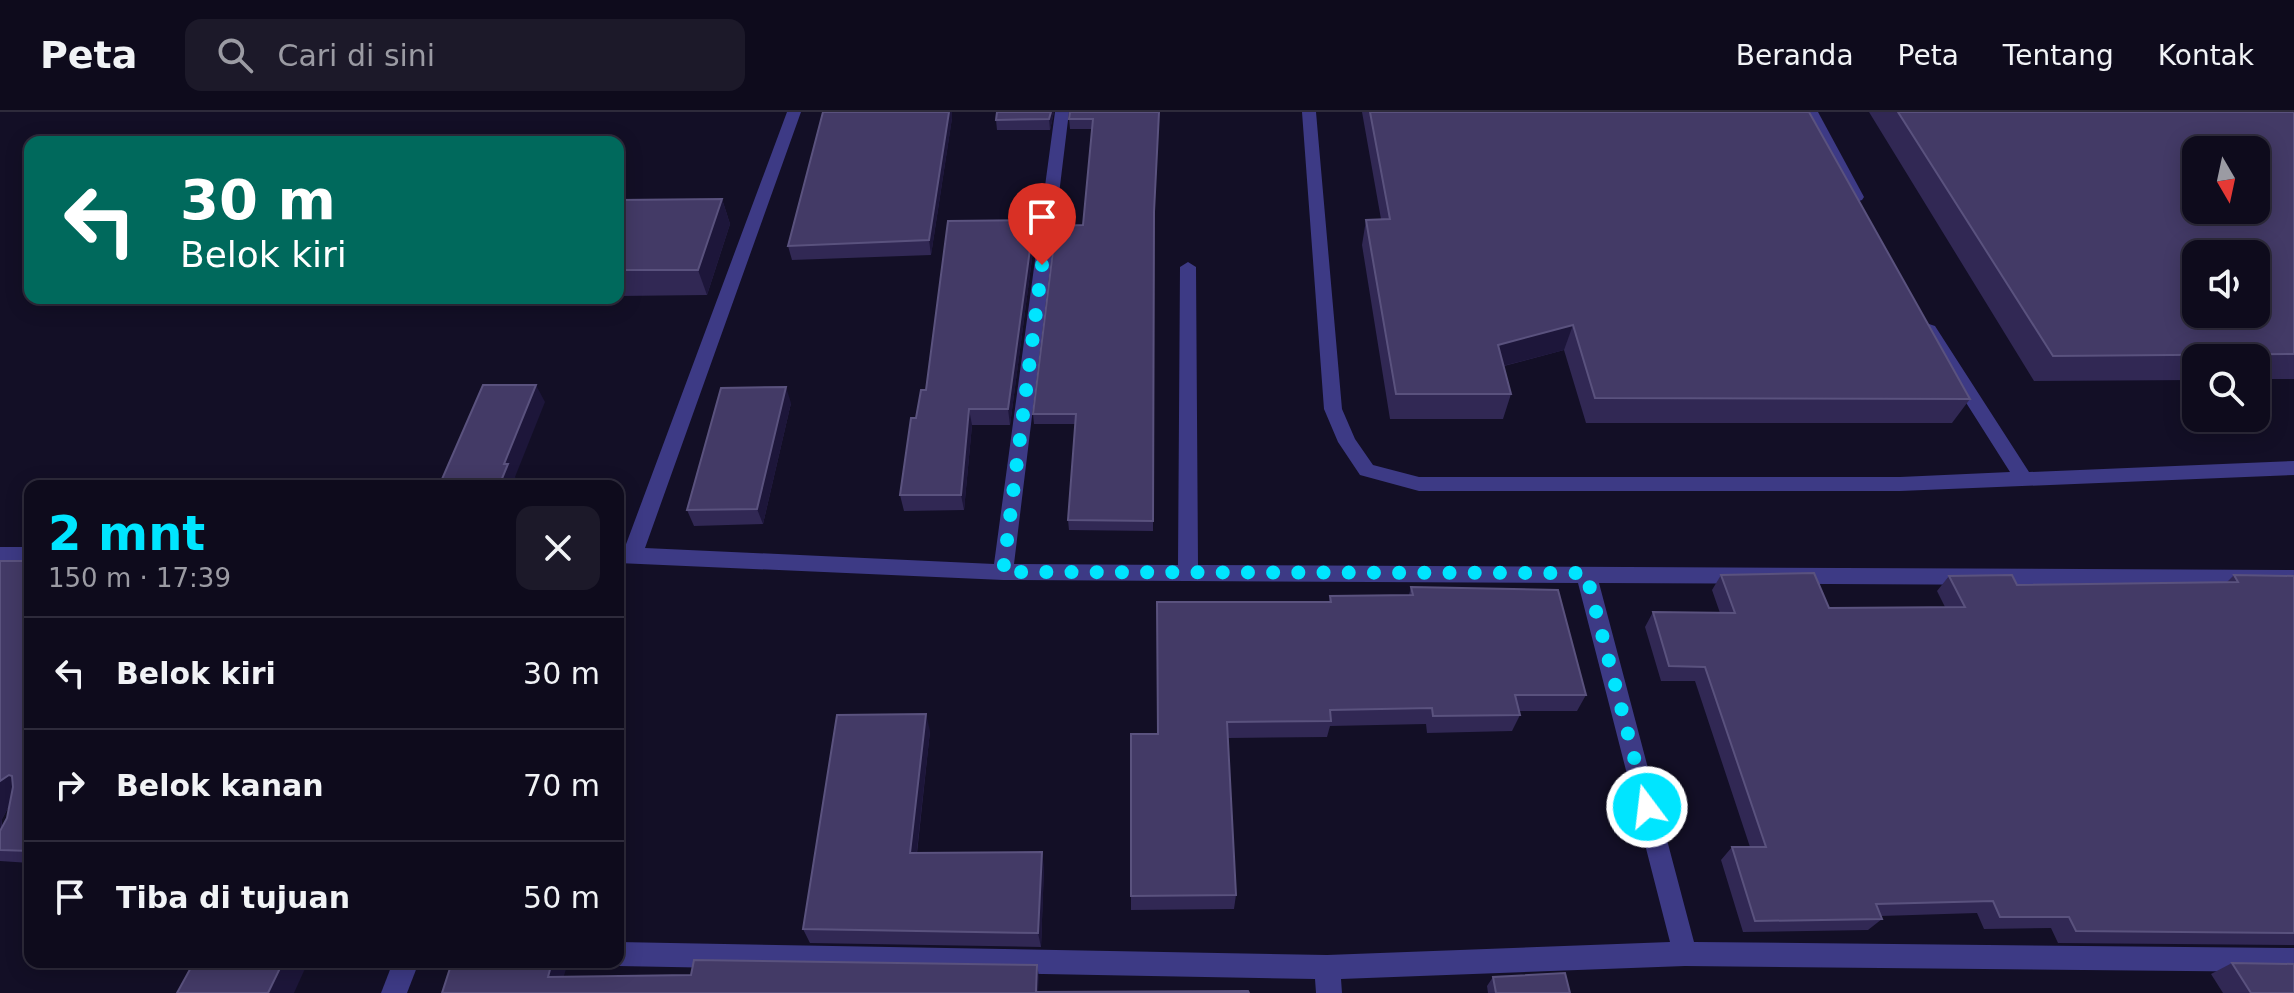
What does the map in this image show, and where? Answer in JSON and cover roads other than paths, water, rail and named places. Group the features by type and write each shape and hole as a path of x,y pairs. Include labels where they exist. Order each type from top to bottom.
{"street":[{"path":"794,112 625,555 1003,572 2294,578"},
{"path":"1003,572 1062,112"},
{"path":"1309,112 1333,409 1347,442 1367,470 1419,484 2025,481 2294,468"},
{"path":"1811,112 1867,218"},
{"path":"1188,267 1188,573"},
{"path":"1917,311 2025,481"},
{"path":"0,555 24,555"},
{"path":"1586,573 1685,954"},
{"path":"624,954 1327,967 1685,954 2294,960"},
{"path":"1327,967 1329,993"},
{"path":"394,993 404,968"}]}
